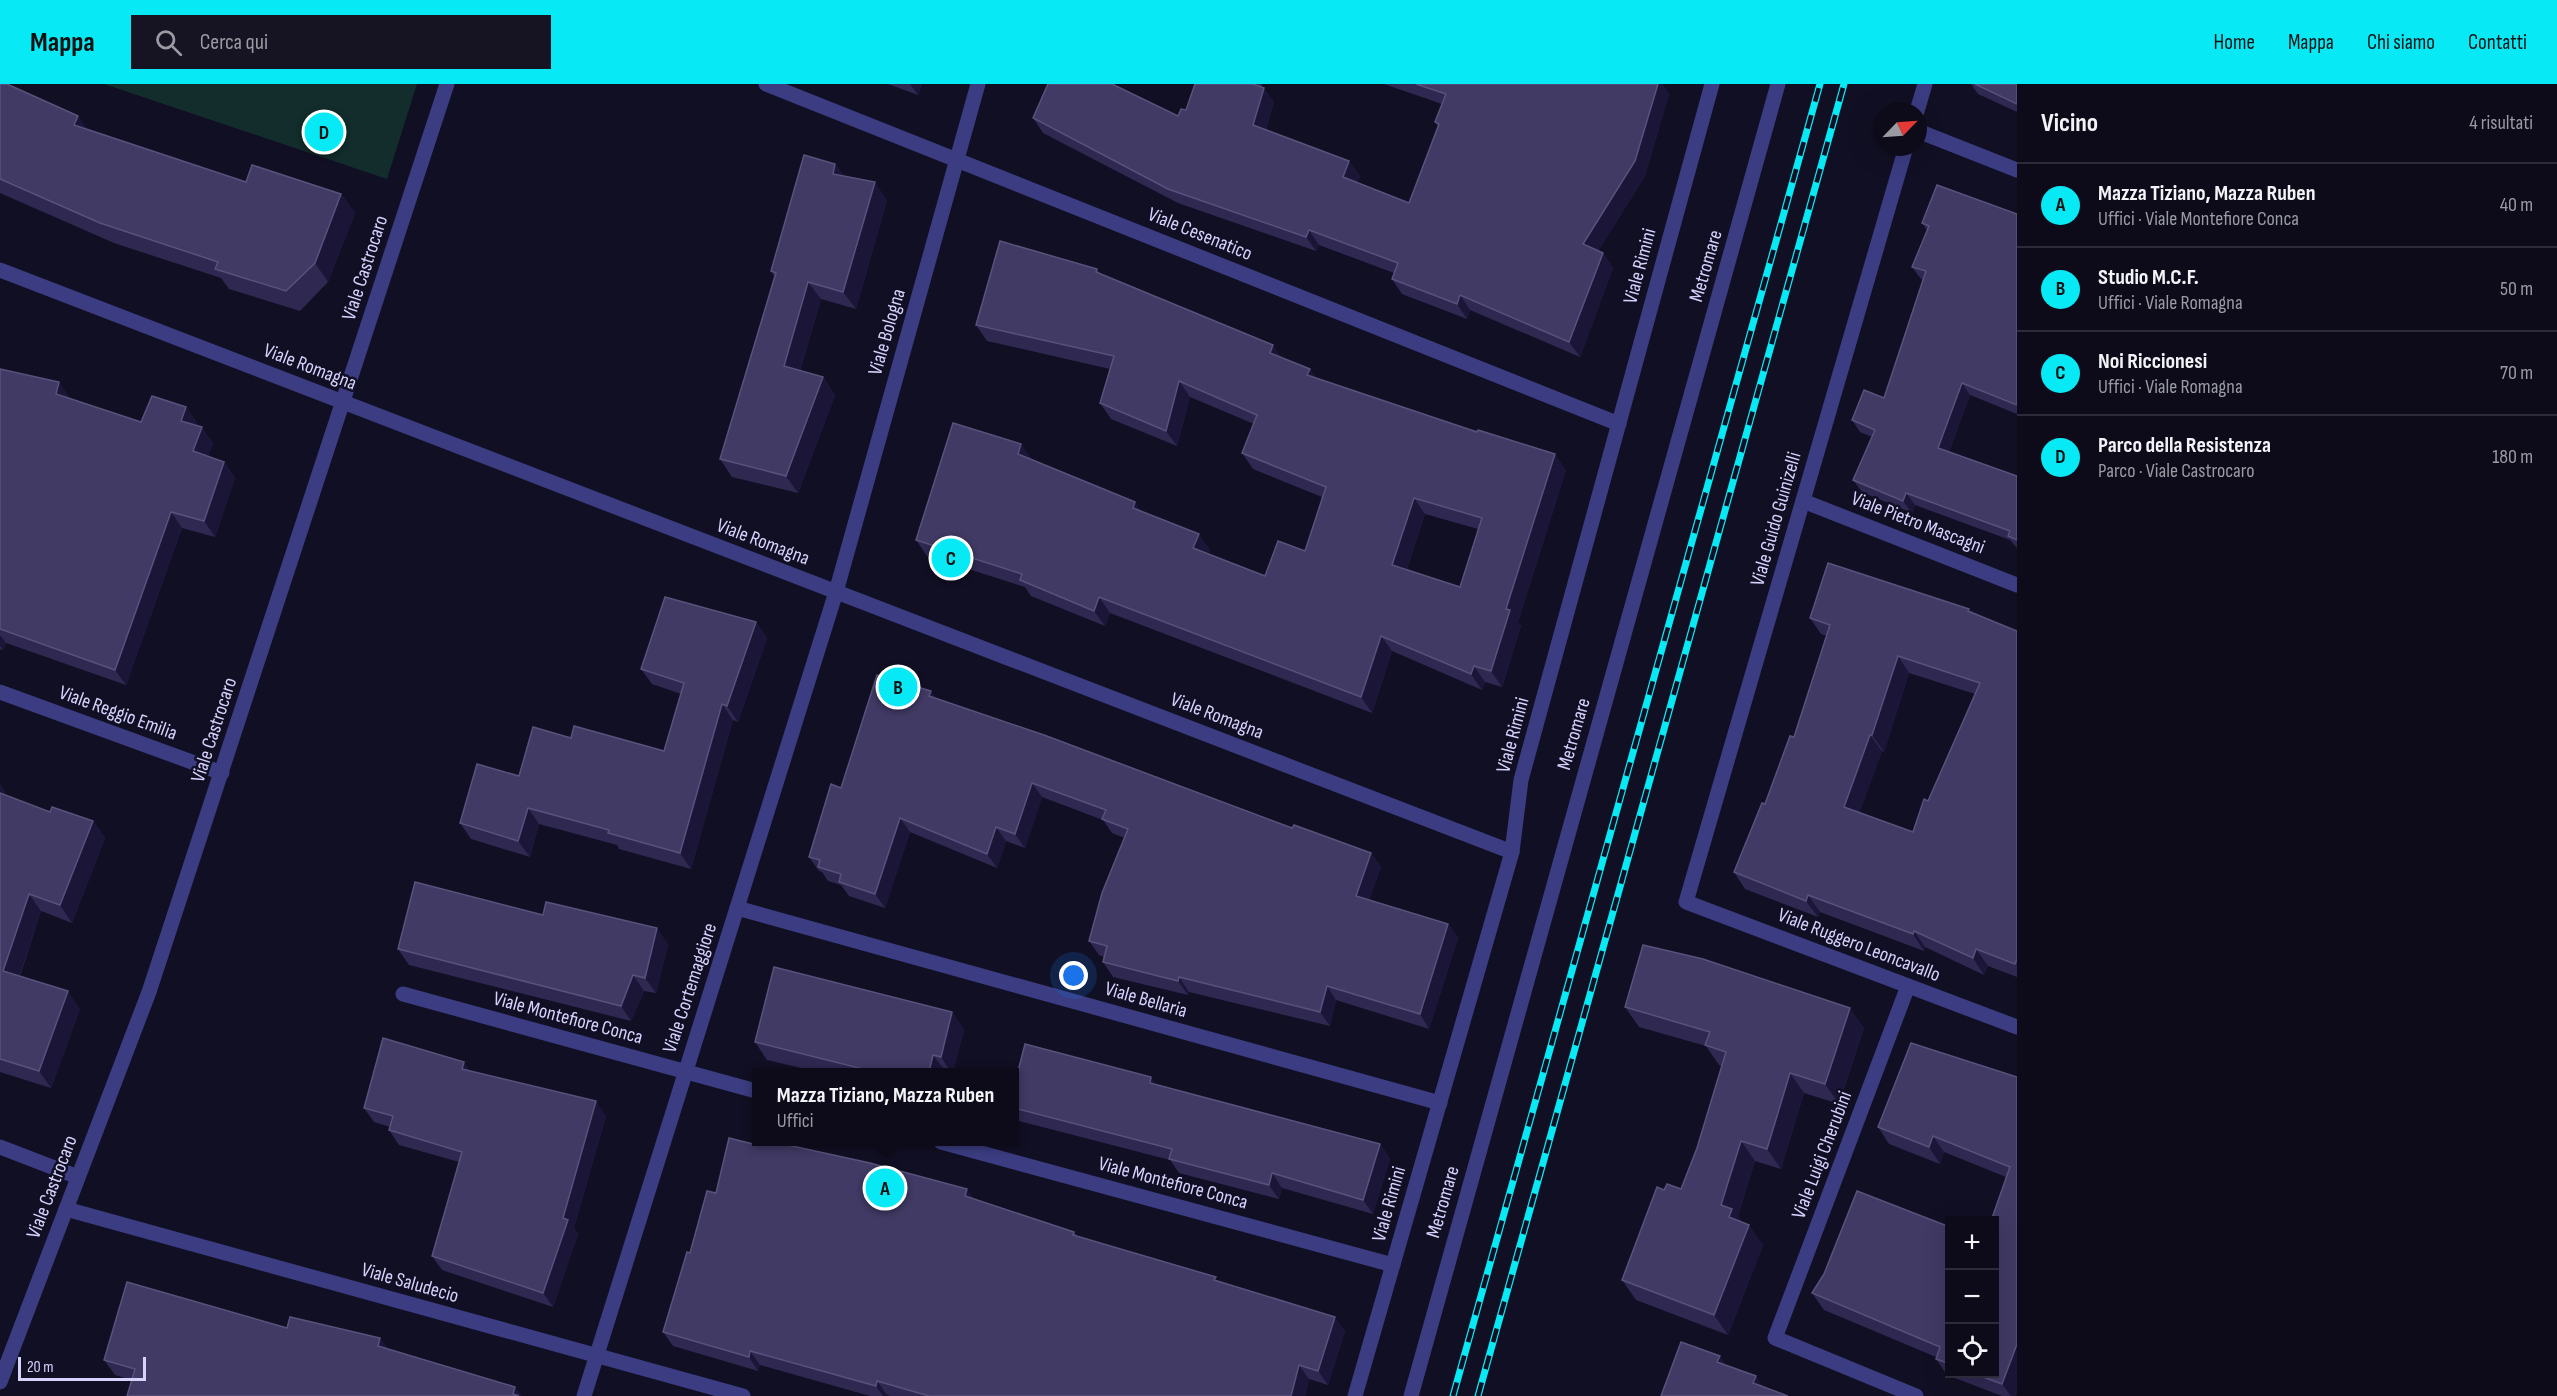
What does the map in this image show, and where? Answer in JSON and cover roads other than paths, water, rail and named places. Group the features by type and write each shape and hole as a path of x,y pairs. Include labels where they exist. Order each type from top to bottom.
{"street":[{"name":"Viale Castrocaro","path":"0,1382 149,992 447,84"},
{"name":"Viale Cesenatico","path":"766,84 1619,424"},
{"name":"Viale Bologna","path":"836,592 978,84"},
{"name":"Viale Rimini","path":"1355,1396 1512,852 1521,780 1712,84"},
{"name":"Metromare","path":"1411,1396 1778,84"},
{"path":"1920,102 1925,84"},
{"path":"1927,135 2017,170"},
{"name":"Viale Guido Guinizelli","path":"1686,902 1903,156"},
{"name":"Viale Romagna","path":"0,270 1512,852"},
{"name":"Viale Pietro Mascagni","path":"1803,501 2017,585"},
{"name":"Viale Cortemaggiore","path":"584,1396 836,592"},
{"name":"Viale Reggio Emilia","path":"0,692 222,773"},
{"name":"Viale Ruggero Leoncavallo","path":"1686,902 2017,1027"},
{"name":"Viale Bellaria","path":"737,908 1440,1103"},
{"name":"Viale Luigi Cherubini","path":"1908,986 1774,1338 1916,1396"},
{"name":"Viale Montefiore Conca","path":"403,994 752,1090"},
{"name":"Viale Montefiore Conca","path":"956,1146 1393,1265"},
{"path":"0,1147 78,1178"},
{"name":"Viale Saludecio","path":"66,1209 743,1396"}],"railway":[{"path":"1453,1396 1820,84"},
{"path":"1478,1396 1844,84"}],"place":[{"name":"Parco della Resistenza","path":"324,132"},
{"name":"Noi Riccionesi","path":"951,558"},
{"name":"Studio M.C.F.","path":"898,687"},
{"name":"Mazza Tiziano, Mazza Ruben","path":"885,1188"}]}
